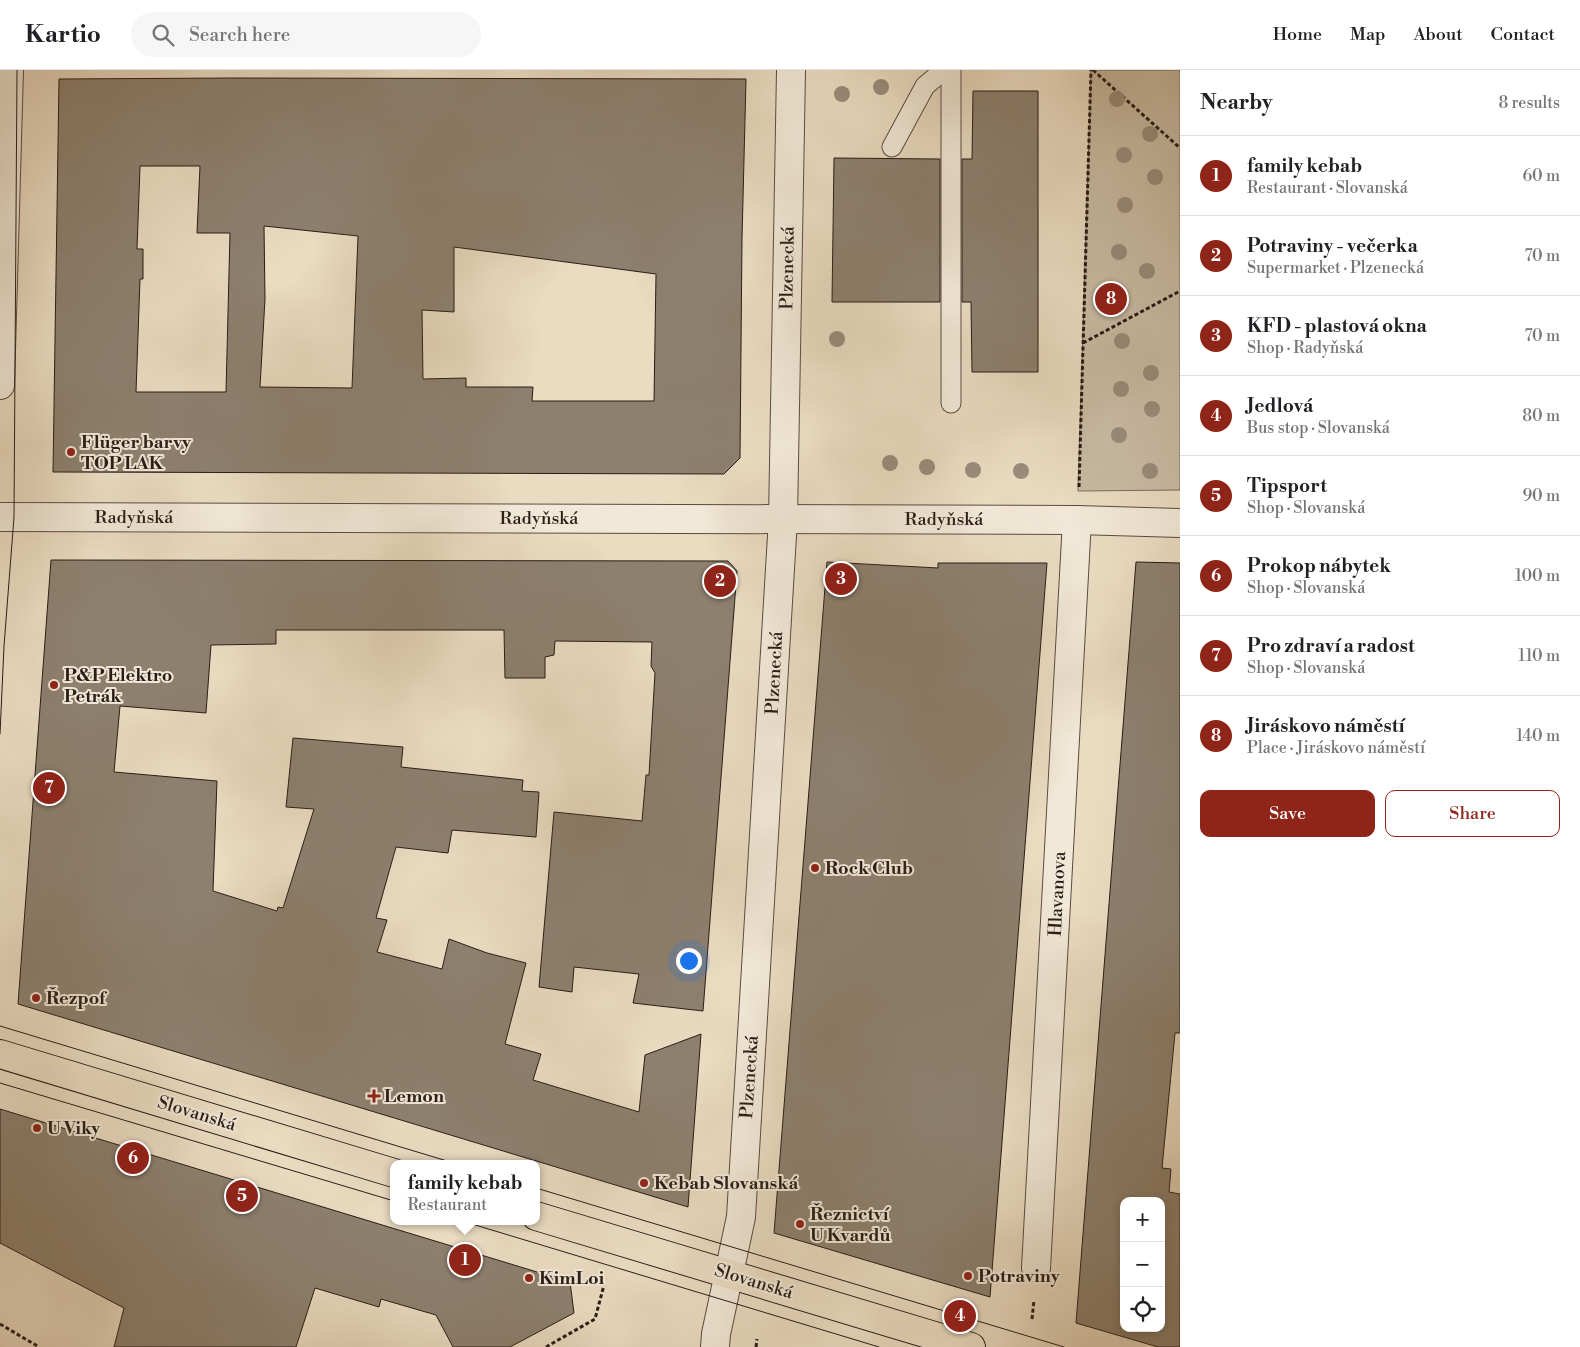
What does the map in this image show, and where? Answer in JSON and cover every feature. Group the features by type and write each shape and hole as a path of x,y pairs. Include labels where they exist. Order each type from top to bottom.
{"main road":[{"name":"Slovanská","path":"0,1054 390,1172"},
{"name":"Slovanská","path":"540,1217 971,1347"}],"street":[{"path":"0,385 9,70"},
{"name":"Plzenecká","path":"715,1347 728,1274 741,1217 783,519 790,70"},
{"name":"Radyňská","path":"0,517 1077,520 1180,523"},
{"name":"Hlavanova","path":"1036,1268 1077,520"}],"lane":[{"path":"892,147 924,86 944,70"},
{"path":"950,70 951,403"}],"path":[{"path":"1092,70 1180,148"},
{"path":"1077,520 1092,70"},
{"path":"1083,343 1180,291"},
{"path":"546,1347 595,1319 604,1285"},
{"path":"0,1324 39,1347"},
{"path":"756,1347 757,1339"}],"shaded area":[{"path":"1091,70 1180,70 1180,490 1078,491"}],"building":[{"path":"59,79 746,79 740,458 724,474 53,472","holes":["140,166 200,166 197,233 230,233 226,392 136,392 140,279 143,279 143,249 137,249","264,226 358,236 352,388 260,387 265,299","454,247 656,274 654,401 532,401 533,387 466,387 466,378 423,379 422,310 454,312"]},
{"path":"973,91 1038,91 1038,372 972,372 971,302 962,302 962,159 972,159"},
{"path":"834,158 940,159 940,302 832,302"},
{"path":"51,560 728,561 737,571 703,1011 633,1003 639,974 574,967 572,992 539,987 554,812 642,821 646,775 649,775 655,673 651,666 652,642 555,641 554,655 545,657 545,678 505,678 504,630 276,630 276,644 211,645 206,713 120,706 114,772 217,781 213,891 277,911 278,907 283,908 314,809 286,807 293,738 403,747 401,767 523,780 522,791 539,792 536,837 452,830 448,853 396,847 376,918 387,920 377,952 442,969 449,939 487,953 526,963 505,1044 541,1054 533,1080 639,1112 645,1055 701,1034 688,1207 540,1162 540,1160 533,1160 18,1004"},
{"path":"827,562 938,568 938,563 1047,563 990,1297 774,1233"},
{"path":"1136,562 1180,563 1180,1033 1175,1033 1162,1168 1171,1169 1169,1192 1180,1194 1180,1347 1158,1347 1076,1323"},
{"path":"0,1109 570,1282 574,1313 510,1347 453,1347 436,1315 381,1299 379,1307 315,1288 296,1347 114,1347 124,1308 0,1243"}],"tram line":[{"path":"0,734 4,646 14,517 17,70"},
{"path":"0,1026 444,1160"},
{"path":"0,1083 390,1200"},
{"path":"540,1189 1064,1347"},
{"path":"475,1225 879,1347"}],"place":[{"name":"Jiráskovo náměstí","path":"1111,299"},
{"name":"Flüger barvy TOP LAK","path":"71,452"},
{"name":"KFD - plastová okna","path":"841,579"},
{"name":"Potraviny - večerka","path":"720,581"},
{"name":"P&P Elektro Petrák","path":"54,685"},
{"name":"Pro zdraví a radost","path":"49,788"},
{"name":"Rock Club","path":"815,868"},
{"name":"Řezpof","path":"36,998"},
{"name":"Lemon","path":"374,1096"},
{"name":"U Viky","path":"37,1128"},
{"name":"Prokop nábytek","path":"133,1158"},
{"name":"Kebab Slovanská","path":"644,1183"},
{"name":"Tipsport","path":"242,1196"},
{"name":"Řeznictví U Kvardů","path":"800,1224"},
{"name":"family kebab","path":"465,1260"},
{"name":"Potraviny","path":"968,1276"},
{"name":"KimLoi","path":"529,1278"},
{"name":"Jedlová","path":"960,1316"}]}
